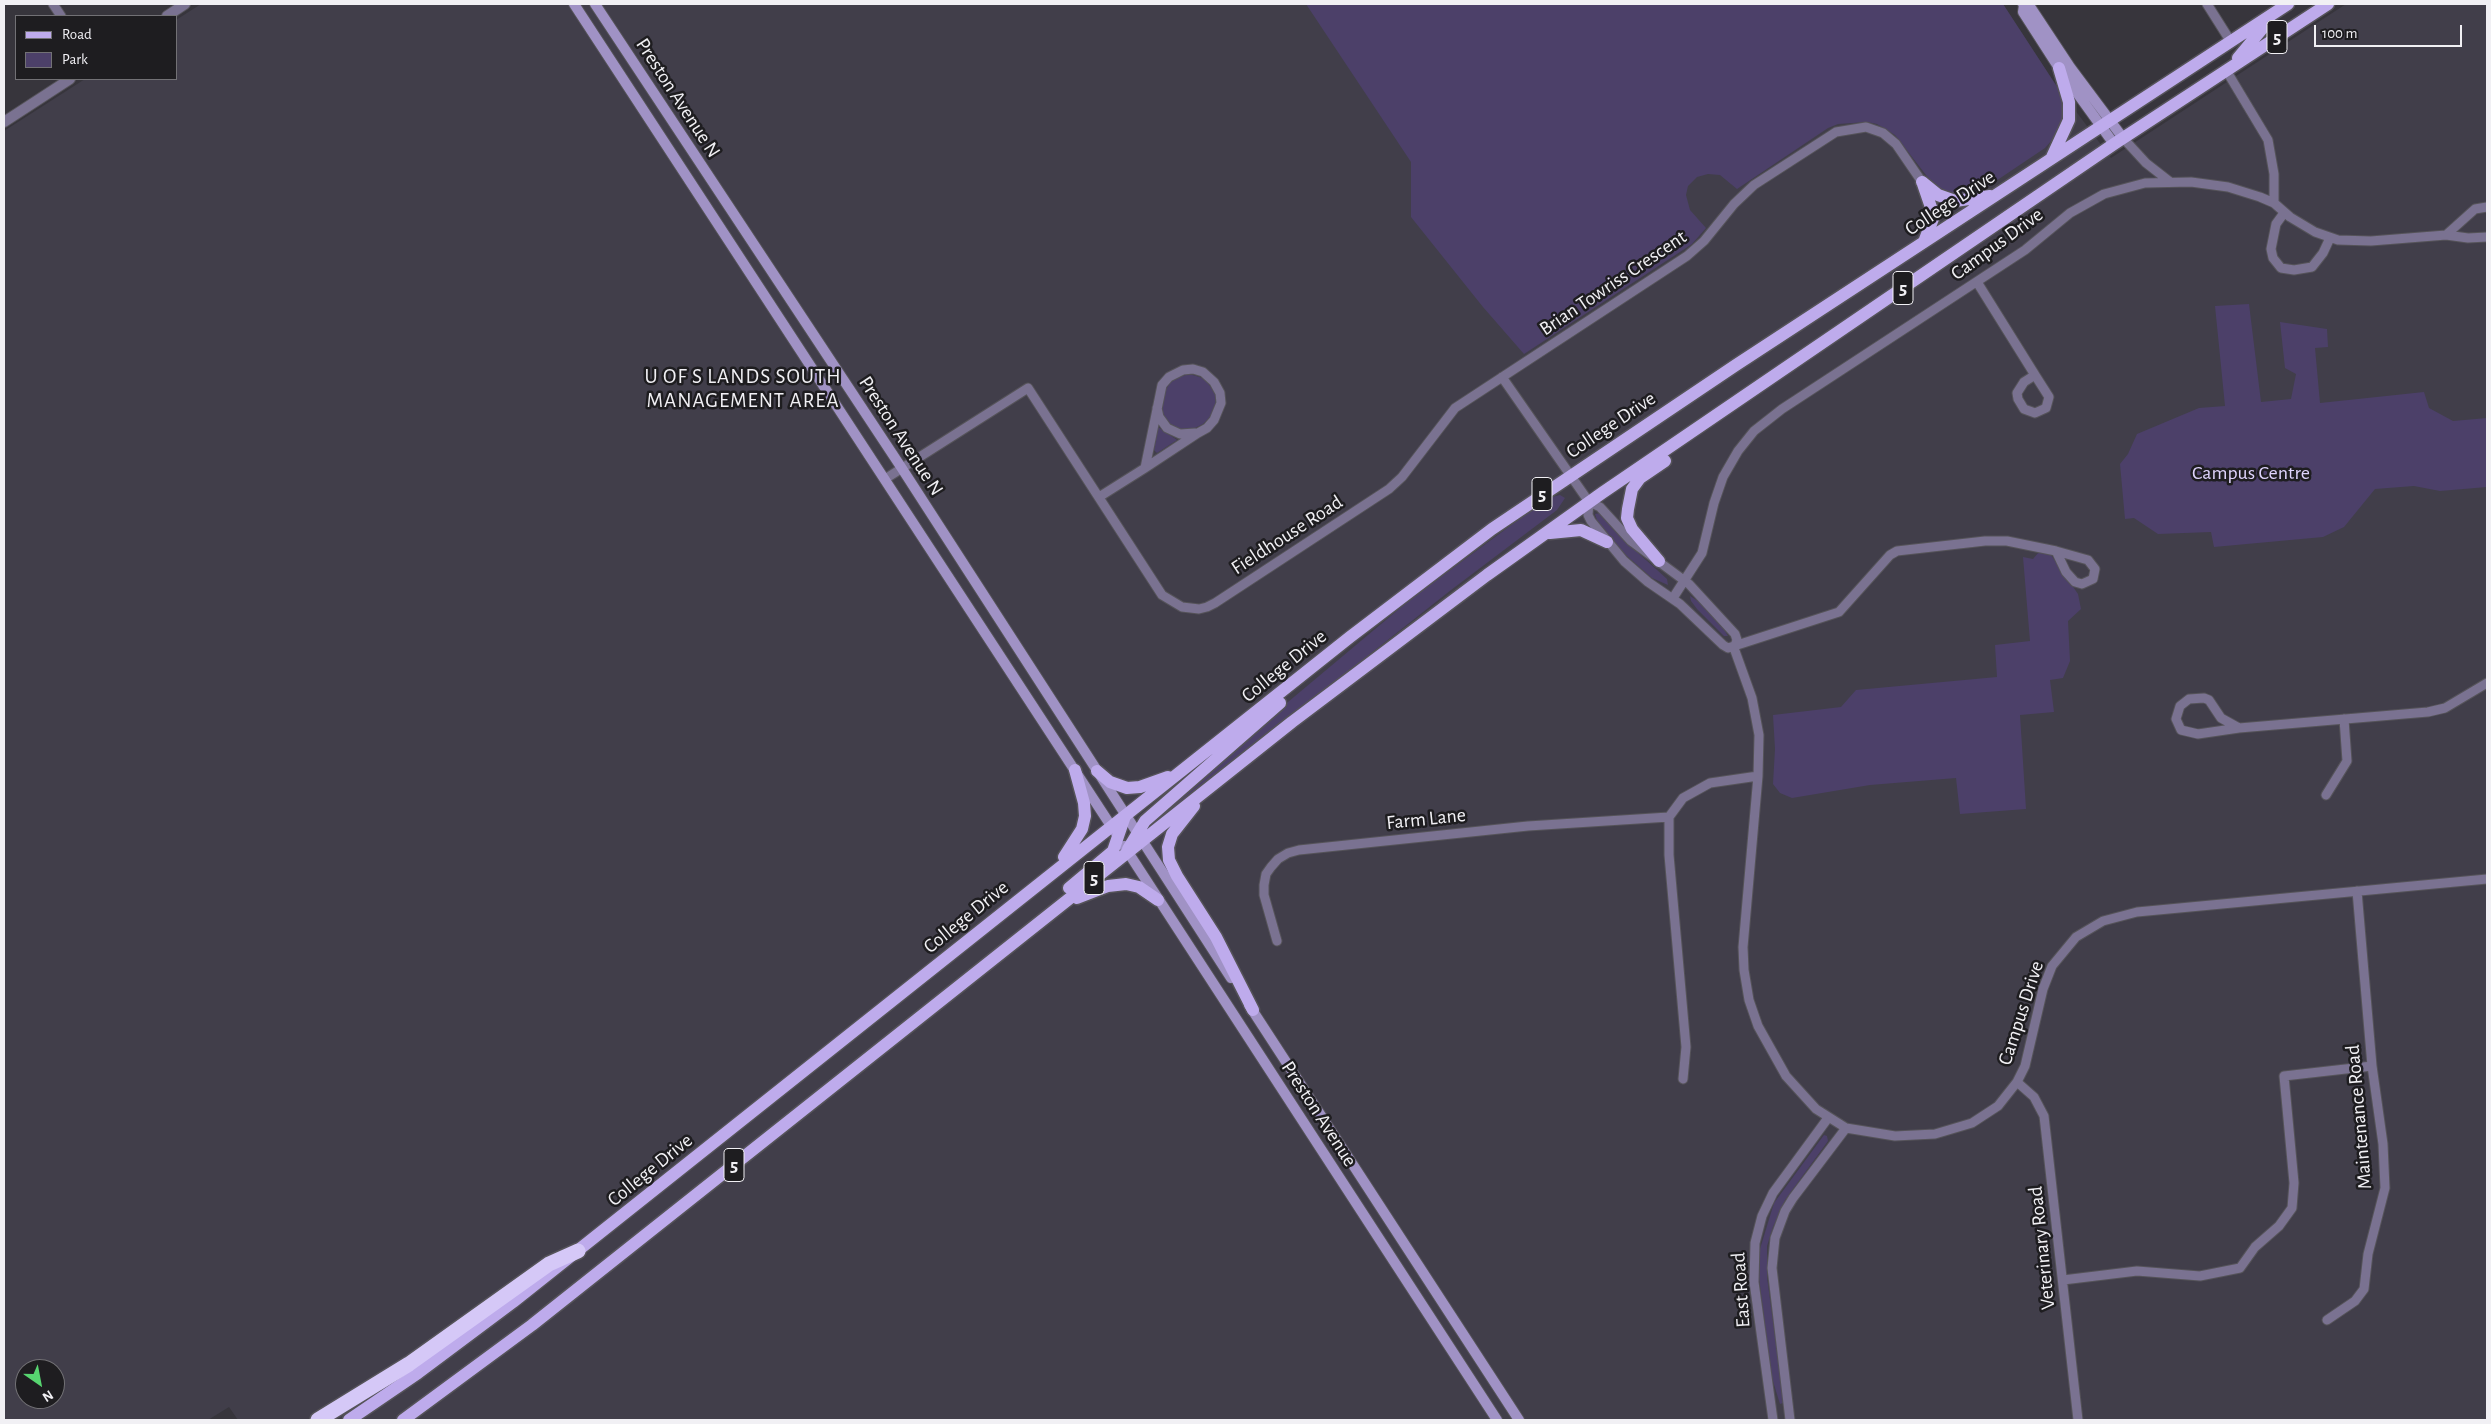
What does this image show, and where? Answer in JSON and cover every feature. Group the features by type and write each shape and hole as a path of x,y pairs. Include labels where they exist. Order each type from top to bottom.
{"highway":[{"path":"318,1420 379,1384 549,1264 578,1251"}],"main road":[{"name":"Preston Avenue N","path":"574,4 1112,827"},
{"name":"Preston Avenue N","path":"595,4 901,467 1138,837"},
{"path":"2105,124 2070,67 2030,8 2023,4 2023,12 2059,68 2105,124 2119,141"},
{"name":"College Drive","path":"348,1420 446,1353 578,1251 1419,584 1570,475 2288,4"},
{"name":"5","path":"1138,837 1207,789 1300,716 1589,502 2119,141 2328,4"},
{"path":"2226,70 2275,12"},
{"path":"2051,159 2069,120 2069,102 2059,68"},
{"path":"1922,182 1938,195 1955,201 1996,195"},
{"path":"1922,182 1934,216 1923,243"},
{"path":"1659,561 1629,524 1627,518 1630,494 1640,478 1669,458 1691,433"},
{"path":"1545,534 1575,529 1588,532 1607,542"},
{"path":"1127,852 1150,816 1399,605 1419,584"},
{"path":"1046,878 1073,846 1086,816 1075,770"},
{"path":"1096,771 1110,782 1127,788 1140,787 1180,773"},
{"path":"1207,789 1172,834 1168,847 1169,860 1177,876 1216,937 1252,1010"},
{"path":"998,955 1056,899 1113,851 1125,816"},
{"name":"Preston Avenue","path":"1112,827 1497,1420"},
{"name":"Preston Avenue","path":"1138,837 1519,1420"},
{"name":"5","path":"403,1420 532,1325 1127,852"},
{"path":"1061,905 1099,888 1126,884 1139,887 1158,900"}],"street":[{"path":"53,4 60,15"},
{"path":"168,15 185,4"},
{"path":"2207,4 2231,42"},
{"path":"2226,70 2268,140 2273,167 2274,203"},
{"path":"4,122 68,80"},
{"name":"Brian Towriss Crescent","path":"1502,377 1688,256 1704,241 1734,204 1754,185 1836,132 1866,127 1883,133 1896,144 1922,182"},
{"path":"2119,141 2170,182"},
{"name":"Campus Drive","path":"1673,598 1702,553 1723,477 1738,451 1754,431 1782,409 2025,250 2070,212 2092,200 2130,185 2170,182 2228,188 2274,203 2284,212 2315,232 2330,238 2371,241 2446,235 2468,238 2487,237"},
{"path":"2446,235 2475,209 2487,206"},
{"path":"2284,212 2276,224 2271,248 2273,258 2281,268 2294,270 2312,267 2323,253 2330,238"},
{"path":"1977,282 2036,375"},
{"path":"1099,497 1145,468 1198,433 1214,420 1221,403 1218,387 1207,374 1193,369 1178,371 1162,385 1156,405 1145,468"},
{"path":"1502,377 1570,475"},
{"name":"Fieldhouse Road","path":"885,479 901,467 1028,388 1162,595 1182,607 1198,609 1215,603 1390,489 1449,414 1462,403 1502,377"},
{"path":"1156,405 1159,417 1167,428 1180,434 1198,433"},
{"name":"Campus Drive","path":"1570,475 1589,502 1600,507 1625,535 1686,580 1735,634 1737,640 1734,648"},
{"name":"Campus Drive","path":"1589,502 1588,515 1607,542 1636,573 1673,598 1699,620 1722,645 1734,648 1740,659 1757,717 1758,776 1743,947 1748,992 1758,1026 1779,1065 1806,1099 1828,1118 1846,1128 1895,1136 1934,1134 1953,1130 1984,1116 1998,1106 2025,1066 2043,989 2052,966 2062,951 2088,929 2116,916 2137,912 2487,879"},
{"path":"1734,648 1756,638 1838,612 1890,555 1897,551 1998,540 2056,551 2088,560 2094,565 2095,576 2088,583 2078,584 2066,572 2056,551"},
{"path":"2239,728 2228,724 2217,714 2210,700 2204,698 2189,699 2180,706 2176,714 2178,727 2184,733 2428,712 2445,708 2487,683"},
{"path":"2212,732 2216,727 2217,714"},
{"path":"2326,795 2347,762 2344,719"},
{"path":"1683,1079 1686,1047 1669,855 1669,816 1683,798 1710,783 1758,776"},
{"name":"Farm Lane","path":"1277,942 1264,895 1264,885 1266,874 1271,867 1278,859 1288,853 1299,850 1528,826 1669,816"},
{"name":"Maintenance Road","path":"2326,1320 2360,1296 2365,1284 2368,1254 2384,1193 2383,1144 2372,1066 2357,892"},
{"path":"2063,1280 2137,1271 2200,1276 2240,1268 2255,1247 2280,1226 2292,1208 2294,1183 2284,1076 2372,1066"},
{"name":"Veterinary Road","path":"2016,1082 2034,1096 2044,1116 2078,1420"},
{"name":"East Road","path":"1773,1420 1754,1282 1755,1243 1762,1216 1773,1193 1828,1118"},
{"name":"East Road","path":"1790,1420 1772,1268 1776,1238 1779,1224 1793,1198 1846,1128"}],"shaded area":[{"path":"201,4 2003,4 2054,82 2111,158 2346,4 2487,4 2487,1420 238,1420 229,1407 208,1420 4,1420 4,131 83,80 178,80 178,19"}],"green space":[{"path":"1306,4 2003,4 2063,96 2064,114 2058,133 2045,148 1978,193 1964,196 1944,192 1933,184 1895,135 1877,124 1867,122 1838,124 1828,128 1737,189 1720,175 1708,174 1697,177 1688,186 1686,195 1690,210 1706,228 1692,244 1524,354 1483,307 1411,217 1411,162"},
{"name":"Campus Centre","path":"2249,304 2261,402 2291,399 2296,374 2285,368 2280,322 2327,329 2328,347 2315,348 2320,403 2424,392 2429,408 2453,421 2487,418 2487,487 2440,491 2414,486 2375,489 2344,527 2323,537 2214,547 2211,532 2158,534 2134,518 2125,519 2120,464 2128,454 2137,434 2199,408 2225,406 2215,306"},
{"path":"1189,374 1203,378 1208,383 1215,394 1216,404 1212,415 1203,424 1191,430 1180,430 1170,425 1164,418 1161,406 1166,389 1170,383 1176,378"},
{"path":"1158,427 1177,440 1157,453 1154,450"},
{"path":"1560,495 1565,498 1557,510 1451,590 1176,807 1156,819 1153,815 1411,599 1548,498"},
{"path":"1600,513 1626,542 1667,579 1668,585 1652,578 1620,550 1597,520 1595,514"},
{"path":"2039,552 2051,555 2078,594 2081,609 2068,621 2070,661 2063,678 2050,680 2054,712 2020,715 2026,809 1960,814 1956,778 1870,785 1792,798 1780,793 1773,784 1775,749 1773,715 1841,707 1856,690 1997,677 1995,645 2030,641 2023,557 2033,559"},
{"path":"1690,596 1701,603 1722,626 1728,636 1724,636 1697,609"},
{"path":"1824,1135 1827,1136 1828,1141 1785,1200 1767,1246 1767,1277 1783,1397 1783,1403 1780,1404 1772,1378 1759,1278 1760,1249 1774,1203"}],"district":[{"name":"U OF S LANDS SOUTH MANAGEMENT AREA","path":"743,389"}]}
